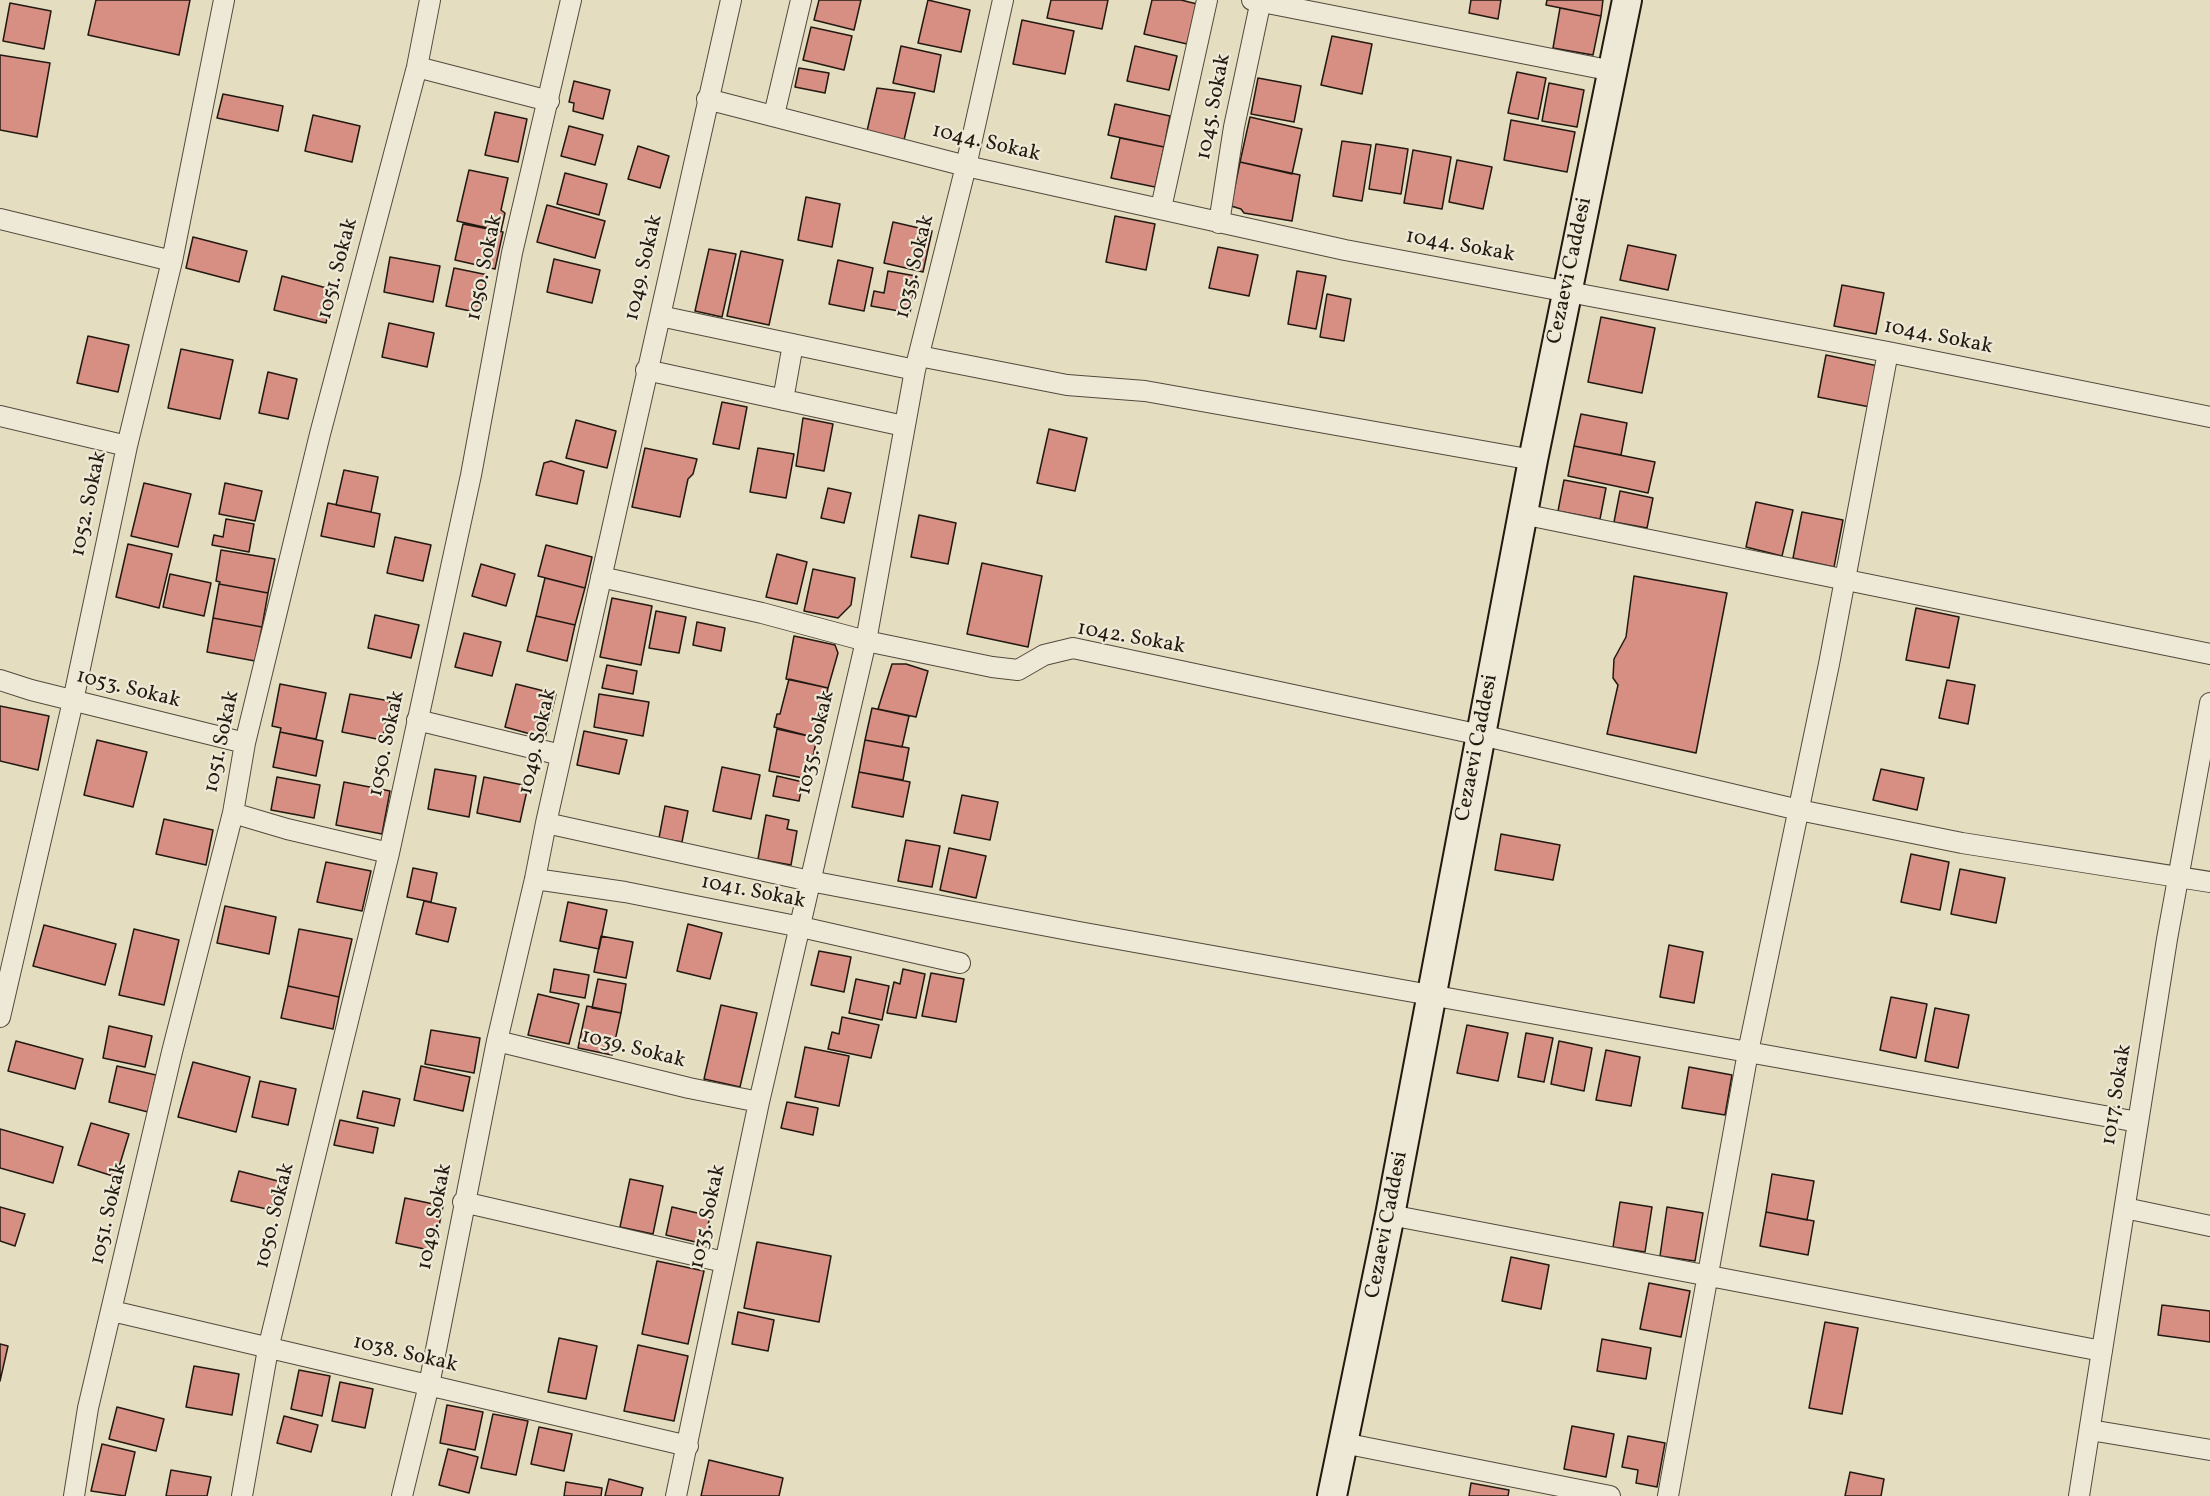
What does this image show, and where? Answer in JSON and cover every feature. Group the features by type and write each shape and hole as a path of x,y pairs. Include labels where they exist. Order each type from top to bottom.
{"street":[{"name":"1052. Sokak","path":"0,1017 9,941 73,701 127,446 172,261 224,0"},
{"name":"1051. Sokak","path":"74,1496 88,1408 171,1052 233,813 245,744 320,434 417,67 430,0"},
{"name":"1050. Sokak","path":"242,1496 268,1349 389,853 471,475 512,253 571,0"},
{"name":"1049. Sokak","path":"402,1496 429,1384 463,1202 497,1041 536,879 546,823 646,370 731,0"},
{"path":"774,115 801,0"},
{"name":"1035. Sokak","path":"676,1496 759,1102 866,641 917,363 966,166 1003,0"},
{"path":"1161,208 1207,0"},
{"name":"Cezaevi Caddesi","path":"1332,1496 1390,1215 1522,514 1627,0"},
{"path":"1258,1 1612,71"},
{"name":"1045. Sokak","path":"1219,223 1234,127 1258,1"},
{"path":"417,67 549,101"},
{"name":"1044. Sokak","path":"707,99 966,166 1345,250 1567,290 2210,417"},
{"path":"0,219 172,261"},
{"path":"660,316 793,344 1067,385 1145,391 1533,460"},
{"path":"783,400 793,344"},
{"path":"1668,1496 1748,1052 1845,580 1888,352"},
{"path":"646,370 904,426"},
{"path":"0,416 127,446"},
{"path":"1522,514 2210,654"},
{"name":"1042. Sokak","path":"601,577 762,613 866,641 1018,670 1044,655 1073,648 1480,735 1798,810 1962,843 2210,882"},
{"name":"1053. Sokak","path":"0,680 73,701 245,744"},
{"name":"1017. Sokak","path":"2079,1496 2178,876 2210,703"},
{"path":"417,720 561,754"},
{"path":"233,813 287,829 389,853"},
{"path":"546,823 810,881 1079,932 1432,993 2138,1122"},
{"name":"1041. Sokak","path":"536,879 625,892 801,927 960,963"},
{"name":"1039. Sokak","path":"497,1041 689,1088 759,1102"},
{"path":"463,1202 724,1262"},
{"path":"2125,1208 2210,1226"},
{"path":"1390,1215 2102,1351"},
{"name":"1038. Sokak","path":"112,1311 688,1446"},
{"path":"2090,1430 2210,1450"},
{"path":"1343,1443 1610,1496"}],"building":[{"path":"96,0 190,0 179,55 88,35"},
{"path":"819,0 861,0 854,30 814,20"},
{"path":"928,0 970,10 961,52 918,43"},
{"path":"1051,0 1108,0 1102,29 1047,18"},
{"path":"1152,0 1181,0 1197,4 1187,44 1144,34"},
{"path":"1471,0 1501,0 1498,19 1469,13"},
{"path":"1547,0 1603,0 1601,16 1546,5"},
{"path":"10,3 51,11 44,49 3,41"},
{"path":"1560,8 1601,16 1593,55 1553,48"},
{"path":"1022,20 1074,31 1065,74 1013,64"},
{"path":"811,27 852,36 844,70 803,60"},
{"path":"1332,36 1372,44 1362,94 1321,85"},
{"path":"901,46 941,55 934,92 893,83"},
{"path":"1135,46 1177,56 1169,90 1127,81"},
{"path":"0,55 50,63 37,137 0,130"},
{"path":"799,68 829,73 825,93 795,87"},
{"path":"1517,72 1546,78 1538,119 1508,113"},
{"path":"1258,78 1301,86 1294,122 1251,114"},
{"path":"574,81 610,90 603,119 573,111 574,103 569,102"},
{"path":"1549,83 1584,90 1577,127 1542,121"},
{"path":"877,88 915,93 904,140 867,131"},
{"path":"223,94 283,106 278,131 217,118"},
{"path":"1115,104 1170,116 1164,147 1108,135"},
{"path":"495,112 527,119 518,162 485,155"},
{"path":"313,115 360,126 352,162 305,151"},
{"path":"1250,117 1302,129 1292,174 1240,162"},
{"path":"1511,120 1575,132 1567,172 1504,160"},
{"path":"569,126 603,135 595,165 561,156"},
{"path":"1120,138 1164,147 1155,187 1111,178"},
{"path":"1342,141 1371,145 1362,201 1333,196"},
{"path":"1376,144 1408,149 1401,194 1369,189"},
{"path":"638,146 669,156 660,188 628,179"},
{"path":"1413,150 1451,157 1442,209 1404,203"},
{"path":"1457,160 1492,167 1483,209 1449,202"},
{"path":"1240,162 1300,175 1292,221 1244,213 1241,209 1231,206"},
{"path":"469,170 508,178 501,210 505,213 501,231 457,221"},
{"path":"565,173 607,184 599,215 557,204"},
{"path":"806,197 840,204 832,247 798,240"},
{"path":"547,205 605,221 595,258 537,242"},
{"path":"1115,216 1155,224 1146,270 1106,262"},
{"path":"893,222 932,231 923,272 884,263"},
{"path":"463,224 503,232 495,269 455,260"},
{"path":"193,237 247,251 239,282 186,268"},
{"path":"1628,245 1676,255 1668,290 1620,280"},
{"path":"1218,247 1258,255 1249,296 1209,288"},
{"path":"709,249 736,254 722,317 695,311"},
{"path":"741,251 783,260 769,325 727,316"},
{"path":"390,257 440,266 433,302 384,292"},
{"path":"554,259 600,270 592,303 547,292"},
{"path":"838,260 873,268 864,311 829,304"},
{"path":"454,268 488,275 480,313 446,306"},
{"path":"888,271 916,276 910,313 871,306 874,291 884,293"},
{"path":"1297,271 1326,276 1316,329 1288,324"},
{"path":"282,276 334,290 326,323 274,310"},
{"path":"1842,285 1884,293 1876,334 1834,326"},
{"path":"1327,294 1351,299 1344,341 1320,337"},
{"path":"1601,317 1655,328 1642,393 1588,382"},
{"path":"389,323 434,333 427,367 382,357"},
{"path":"88,336 129,345 118,392 77,383"},
{"path":"181,349 233,360 220,419 168,408"},
{"path":"1826,355 1878,366 1870,407 1818,397"},
{"path":"268,372 297,379 288,419 259,413"},
{"path":"722,402 747,407 739,449 713,444"},
{"path":"1581,414 1627,423 1621,455 1574,446"},
{"path":"803,418 833,424 824,471 796,466"},
{"path":"576,420 616,431 607,468 566,458"},
{"path":"1049,429 1087,438 1075,491 1037,483"},
{"path":"1574,446 1655,462 1648,493 1568,476"},
{"path":"645,448 697,459 693,474 688,479 680,517 632,507"},
{"path":"758,448 794,454 786,498 750,492"},
{"path":"551,461 584,471 577,504 536,495 544,463"},
{"path":"344,470 378,477 371,512 336,505"},
{"path":"1564,480 1606,488 1600,519 1558,511"},
{"path":"144,483 191,494 178,547 131,536"},
{"path":"225,483 262,491 255,521 219,514"},
{"path":"828,488 851,493 844,523 821,518"},
{"path":"1620,491 1653,498 1647,528 1614,522"},
{"path":"1756,502 1793,510 1782,556 1746,547"},
{"path":"328,503 380,514 374,547 321,536"},
{"path":"1802,512 1843,520 1834,567 1793,558"},
{"path":"919,515 956,523 948,564 911,557"},
{"path":"226,519 254,524 249,552 212,545 214,535 223,537"},
{"path":"395,537 431,545 423,581 387,573"},
{"path":"128,544 172,554 159,608 116,597"},
{"path":"546,545 592,557 585,588 538,576"},
{"path":"221,550 275,559 268,593 219,584 220,582 216,581"},
{"path":"777,554 807,562 797,604 766,597"},
{"path":"982,563 1042,576 1028,647 967,634"},
{"path":"481,564 515,574 506,606 472,596"},
{"path":"813,569 855,578 851,605 838,618 804,611"},
{"path":"170,574 211,583 204,616 163,607"},
{"path":"1634,576 1727,593 1696,753 1607,734 1618,685 1613,678 1614,659 1626,637"},
{"path":"545,578 585,588 575,625 536,616"},
{"path":"219,584 268,593 262,627 213,618"},
{"path":"612,598 652,606 641,665 600,657"},
{"path":"1916,608 1959,617 1949,668 1906,660"},
{"path":"656,611 686,617 679,653 649,648"},
{"path":"375,615 419,625 411,658 368,648"},
{"path":"536,616 575,625 567,661 527,651"},
{"path":"213,618 262,627 255,661 207,652"},
{"path":"697,622 725,628 721,651 693,645"},
{"path":"464,633 501,642 492,676 455,667"},
{"path":"794,636 835,645 838,653 828,688 786,679"},
{"path":"892,664 906,664 928,671 916,717 878,709"},
{"path":"607,665 637,671 633,694 602,688"},
{"path":"789,679 828,688 817,738 774,727 777,714 780,714"},
{"path":"1947,680 1975,685 1968,724 1939,718"},
{"path":"280,684 326,693 316,739 280,732 281,728 272,726"},
{"path":"516,684 556,694 545,738 505,727"},
{"path":"350,694 390,701 382,740 342,732"},
{"path":"599,694 649,702 643,736 594,727"},
{"path":"0,706 49,716 38,770 0,761"},
{"path":"872,708 909,716 902,747 865,740"},
{"path":"777,729 817,738 808,779 769,771"},
{"path":"584,731 627,740 619,774 577,765"},
{"path":"280,732 323,741 316,776 273,767"},
{"path":"97,740 147,752 133,807 84,795"},
{"path":"865,740 909,748 903,780 859,772"},
{"path":"722,767 760,775 751,819 713,811"},
{"path":"435,769 476,776 469,817 428,809"},
{"path":"1881,769 1924,778 1917,810 1873,800"},
{"path":"859,772 910,782 903,817 852,807"},
{"path":"777,776 803,782 799,801 773,796"},
{"path":"277,777 320,785 314,818 271,810"},
{"path":"484,777 528,786 520,822 477,813"},
{"path":"344,782 390,791 382,834 336,825"},
{"path":"962,795 998,802 990,840 954,833"},
{"path":"665,806 688,811 682,842 659,838"},
{"path":"766,815 789,820 787,829 797,831 791,865 758,859"},
{"path":"164,819 213,830 206,865 156,854"},
{"path":"1501,834 1560,845 1553,880 1495,870"},
{"path":"906,840 940,846 932,887 898,881"},
{"path":"949,848 986,856 976,898 940,890"},
{"path":"1911,854 1949,862 1940,910 1901,902"},
{"path":"326,862 371,871 362,911 317,902"},
{"path":"413,868 437,873 431,902 407,897"},
{"path":"1960,869 2005,878 1996,923 1951,914"},
{"path":"424,901 456,908 448,942 416,934"},
{"path":"568,902 607,910 599,949 560,941"},
{"path":"225,906 276,917 269,954 217,943"},
{"path":"688,924 722,933 710,979 677,971"},
{"path":"44,925 116,944 105,985 33,966"},
{"path":"134,929 179,940 164,1005 119,995"},
{"path":"299,929 352,939 339,997 288,986"},
{"path":"601,936 633,942 626,978 594,972"},
{"path":"1669,945 1703,952 1694,1003 1660,997"},
{"path":"819,951 851,957 844,992 811,985"},
{"path":"554,969 589,975 585,998 550,992"},
{"path":"903,969 925,974 916,1018 887,1013 894,982 900,984"},
{"path":"931,973 964,979 956,1022 922,1016"},
{"path":"598,979 626,984 621,1013 592,1008"},
{"path":"856,979 889,986 882,1020 849,1013"},
{"path":"288,986 339,997 333,1029 281,1018"},
{"path":"538,994 579,1004 569,1044 528,1035"},
{"path":"1891,997 1927,1004 1916,1058 1880,1050"},
{"path":"721,1005 757,1013 740,1087 704,1079"},
{"path":"587,1006 621,1013 612,1055 578,1048"},
{"path":"1935,1008 1969,1015 1958,1068 1925,1061"},
{"path":"842,1017 879,1025 871,1058 828,1049 832,1032 839,1034"},
{"path":"1467,1025 1508,1033 1498,1081 1457,1073"},
{"path":"109,1026 152,1036 145,1067 103,1058"},
{"path":"431,1030 480,1038 474,1073 425,1064"},
{"path":"1526,1033 1553,1038 1544,1082 1518,1077"},
{"path":"16,1041 83,1059 75,1089 8,1071"},
{"path":"1559,1041 1592,1048 1584,1091 1551,1084"},
{"path":"805,1047 849,1056 839,1106 795,1097"},
{"path":"1606,1050 1640,1057 1631,1106 1596,1100"},
{"path":"193,1062 250,1077 236,1132 178,1117"},
{"path":"117,1066 156,1075 148,1112 109,1102"},
{"path":"421,1066 470,1077 463,1111 414,1100"},
{"path":"1689,1067 1732,1075 1725,1115 1682,1108"},
{"path":"260,1081 296,1089 288,1125 252,1117"},
{"path":"363,1091 400,1099 394,1126 357,1118"},
{"path":"787,1102 818,1108 813,1135 781,1128"},
{"path":"340,1120 378,1128 373,1153 334,1145"},
{"path":"91,1123 129,1134 116,1177 78,1165"},
{"path":"0,1129 63,1147 53,1183 0,1168"},
{"path":"239,1171 278,1181 271,1210 231,1201"},
{"path":"1772,1174 1814,1181 1807,1220 1766,1212"},
{"path":"630,1179 663,1186 653,1234 620,1227"},
{"path":"405,1198 443,1206 434,1251 396,1243"},
{"path":"1620,1202 1652,1207 1645,1252 1613,1247"},
{"path":"0,1207 25,1214 15,1246 0,1241"},
{"path":"672,1207 710,1216 704,1244 666,1235"},
{"path":"1667,1207 1703,1213 1695,1261 1660,1256"},
{"path":"1766,1212 1814,1221 1808,1255 1760,1246"},
{"path":"757,1242 831,1256 819,1322 744,1308"},
{"path":"1511,1257 1549,1265 1541,1309 1502,1301"},
{"path":"657,1261 704,1271 688,1344 642,1334"},
{"path":"1649,1283 1690,1291 1681,1337 1640,1329"},
{"path":"2162,1305 2210,1311 2210,1342 2158,1335"},
{"path":"738,1312 774,1320 768,1351 732,1344"},
{"path":"1825,1322 1858,1328 1842,1414 1809,1408"},
{"path":"559,1338 597,1346 586,1399 548,1392"},
{"path":"1602,1339 1651,1348 1646,1379 1597,1371"},
{"path":"0,1344 8,1346 0,1381"},
{"path":"638,1345 688,1356 674,1421 624,1411"},
{"path":"194,1366 239,1374 232,1415 186,1407"},
{"path":"299,1370 330,1376 322,1416 291,1409"},
{"path":"340,1382 373,1389 365,1428 332,1421"},
{"path":"447,1405 483,1412 475,1450 440,1443"},
{"path":"117,1407 164,1419 156,1451 109,1439"},
{"path":"493,1414 528,1421 516,1475 481,1468"},
{"path":"284,1416 318,1425 311,1452 277,1443"},
{"path":"1572,1426 1614,1434 1606,1477 1564,1469"},
{"path":"539,1427 572,1434 564,1471 531,1464"},
{"path":"1628,1436 1665,1443 1657,1487 1636,1483 1638,1470 1622,1467"},
{"path":"102,1444 135,1452 125,1496 91,1491"},
{"path":"448,1449 478,1457 469,1493 439,1485"},
{"path":"709,1460 783,1478 779,1496 701,1496"},
{"path":"171,1470 211,1477 207,1496 166,1496"},
{"path":"1850,1472 1884,1479 1881,1496 1845,1496"},
{"path":"609,1479 643,1488 641,1496 605,1496"},
{"path":"566,1482 602,1488 601,1496 564,1496"},
{"path":"1471,1483 1509,1490 1508,1496 1469,1496"}]}
